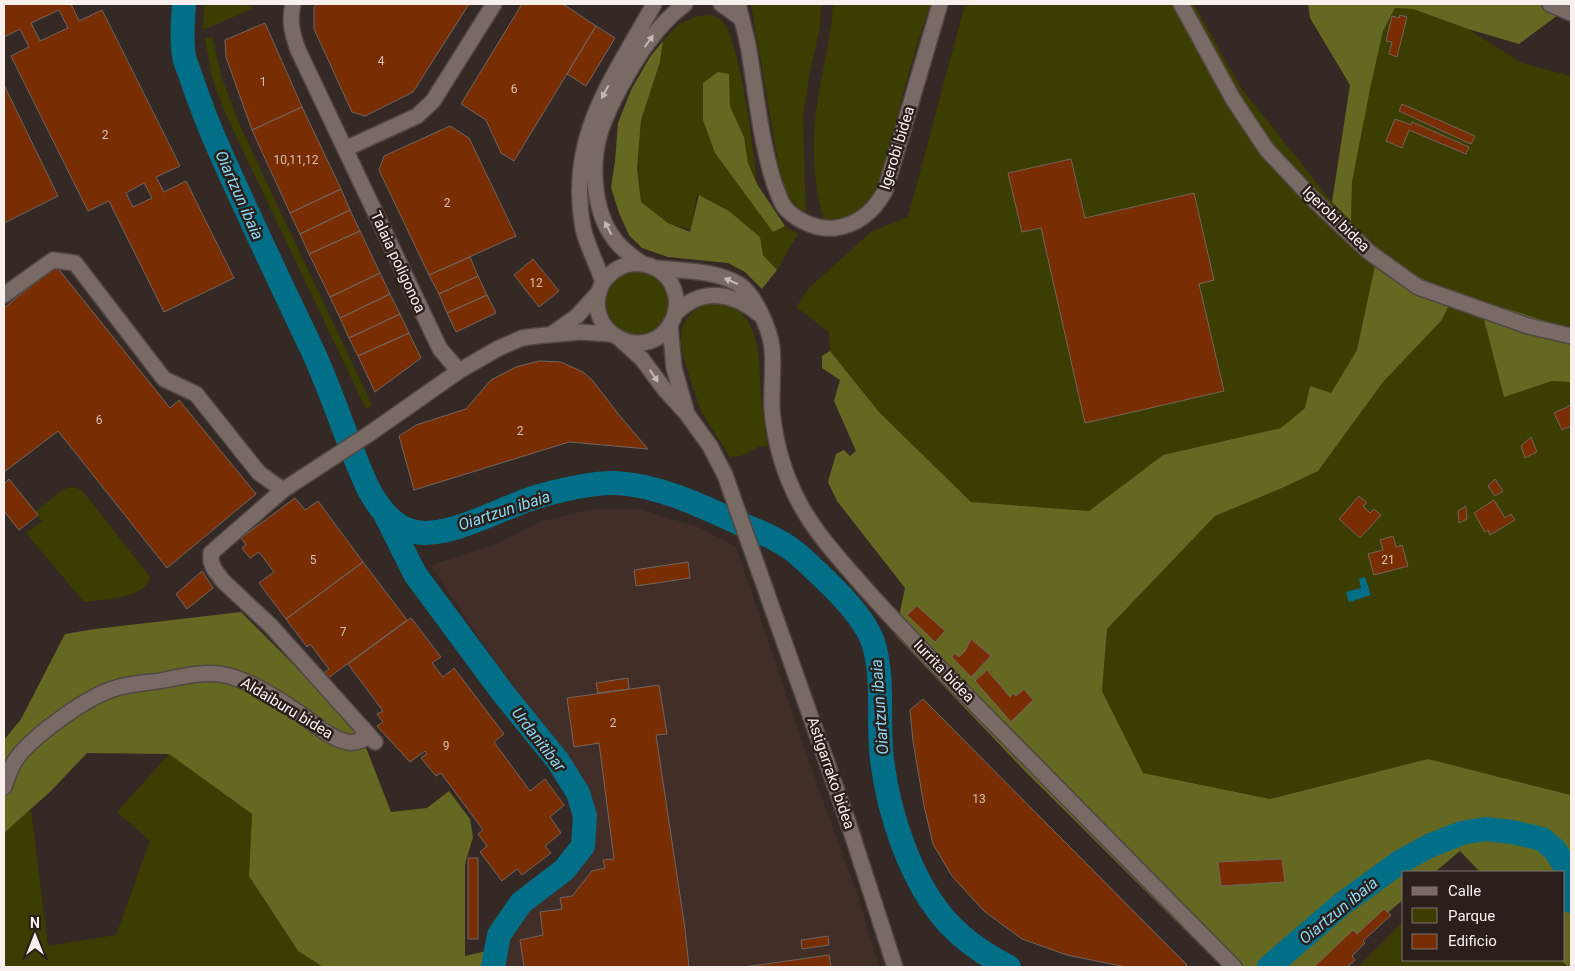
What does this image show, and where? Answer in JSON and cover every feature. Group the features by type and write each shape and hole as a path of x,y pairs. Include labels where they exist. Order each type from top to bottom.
{"street":[{"name":"Talaia poligonoa","path":"293,4 290,17 291,32 440,349 459,371"},
{"path":"345,149 417,116 433,101 494,4"},
{"path":"654,4 602,96 589,129 580,166 579,194 584,230 600,287 597,304 604,326 642,359 665,390 687,414"},
{"path":"641,263 615,240 604,222 596,183 598,143 608,112 632,64 665,21 685,4"},
{"path":"721,4 742,20"},
{"name":"Igerobi bidea","path":"738,4 748,42 766,156 779,197 786,209 796,218 826,229 849,226 860,220 879,202 885,191 940,4"},
{"name":"Igerobi bidea","path":"1181,4 1233,99 1267,150 1316,202 1369,252 1418,287 1528,326 1571,336"},
{"path":"1550,4 1571,13"},
{"path":"4,295 53,260 75,263 164,379 196,394 259,473 284,490"},
{"path":"550,334 577,316 613,271 626,264 641,263 656,268 666,276 674,287 677,300 673,319 674,368 687,414"},
{"name":"Iurrita bidea","path":"656,268 710,274 729,280 741,286 752,295 772,346 772,411 782,462 800,505 820,536 868,593 937,665 1233,966"},
{"path":"375,742 271,626 223,582 214,570 211,553 284,490 459,371 509,343 522,338 581,332 616,337 632,343 643,343 654,340 663,334 683,305 709,295 727,296 748,304 762,317"},
{"name":"Astigarrako bidea","path":"687,414 719,461 730,489 850,825 895,967"},
{"name":"Aldaiburu bidea","path":"4,787 12,765 30,744 50,727 97,694 133,684 202,674 226,675 246,681 338,738 348,742 362,740 364,729"}],"shaded area":[{"path":"1308,4 1548,4 1562,12 1519,44 1468,29 1413,9 1395,8 1383,31 1370,89 1352,182 1351,221 1332,202 1350,85 1310,18"},
{"path":"663,41 660,62 641,120 637,169 641,202 668,223 690,232 699,195 729,211 760,237 763,255 777,270 762,289 745,272 728,263 668,257 642,248 629,235 619,213 611,187 618,123 631,90 650,57"},
{"path":"718,72 729,74 730,106 744,137 748,163 757,184 785,226 773,232 715,153 703,120 703,83"},
{"path":"1378,251 1415,275 1456,292 1441,321 1383,382 1318,471 1215,516 1107,629 1102,691 1143,773 1270,799 1428,759 1571,795 1571,967 1568,967 1562,961 1565,961 1565,871 1479,871 1460,851 1436,871 1402,871 1402,901 1323,967 1222,967 1023,769 895,635 905,588 837,501 828,482 836,454 844,450 850,456 856,451 834,401 840,380 822,368 822,356 830,351 879,412 971,502 1089,511 1163,455 1281,428 1305,408 1310,386 1331,393 1357,350"},
{"path":"1479,300 1571,329 1571,382 1552,381 1504,397"},
{"path":"591,509 640,509 698,527 736,547 820,793 858,896 879,967 499,967 502,950 510,929 520,915 579,865 589,849 594,835 593,809 590,797 582,782 522,701 430,565 494,545 539,522"},
{"path":"241,612 349,720 367,750 391,812 427,808 449,791 470,819 473,837 465,864 465,956 486,951 484,967 323,967 298,951 249,876 252,814 169,754 87,753 51,791 4,833 4,740 21,719 65,634"}],"green space":[{"path":"204,4 252,4 252,9 203,30"},
{"path":"751,4 821,4 820,27 809,77 803,117 806,216 787,196 778,162"},
{"path":"833,4 931,4 912,62 886,162 875,191 866,205 856,214 837,221 824,220 818,199 814,166 815,117 832,20"},
{"path":"965,4 1194,4 1241,88 1332,202 1351,221 1352,182 1360,132 1383,31 1395,8 1413,9 1468,29 1522,63 1571,76 1571,329 1479,301 1552,381 1571,382 1571,795 1428,759 1270,799 1142,773 1102,691 1107,629 1215,516 1282,488 1441,321 1427,282 1402,269 1378,251 1357,350 1331,393 1305,408 1281,428 1163,455 1089,511 971,502 879,412 830,351 829,332 796,307 809,288 871,232 908,217"},
{"path":"712,15 722,21 729,32 735,50 745,98 757,184 748,163 744,137 730,106 729,75 703,83 773,231 785,226 798,234 777,270 762,255 729,211 697,194 691,230 668,223 641,202 637,169 641,120 660,62 663,41 679,24 698,16"},
{"path":"212,37 222,78 241,128 372,405 366,409 226,115 212,78 205,38"},
{"path":"637,272 654,277 659,281 663,286 668,303 663,320 659,325 654,329 637,334 620,329 615,325 611,320 606,303 611,286 615,281 620,277"},
{"path":"712,302 729,305 741,313 754,333 759,359 761,396 768,446 758,447 744,455 730,458 700,409 686,366 681,343 684,323 690,315"},
{"path":"74,487 82,490 150,577 147,584 141,590 123,597 84,602 26,533 42,521 35,512 64,489"},
{"path":"169,754 252,814 249,876 298,951 323,967 4,967 4,833 31,809 48,946 116,935 150,841 117,812"},
{"path":"1402,923 1402,961 1566,962 1561,967 1358,967"}],"water":[{"path":"1365,577 1371,595 1349,602 1346,592 1361,588 1359,579"}],"building":[{"path":"4,4 71,4 79,21 102,10 180,166 156,177 164,192 186,181 234,278 164,312 109,201 88,211 11,56 29,47 20,29 4,37","holes":["59,10 68,28 40,41 31,23","144,183 152,198 133,207 126,193"]},
{"path":"317,4 469,4 413,92 365,116 352,112 314,29 314,7"},
{"path":"522,4 563,4 596,26 514,161 501,153 486,120 461,104"},
{"path":"1400,15 1407,17 1397,57 1389,54 1392,42 1386,41 1392,16 1399,18"},
{"path":"265,23 302,107 252,130 226,57 225,40"},
{"path":"596,26 615,38 586,86 567,74"},
{"path":"4,85 58,196 4,223"},
{"path":"1402,104 1475,136 1471,144 1399,111"},
{"path":"302,107 341,189 290,213 252,130"},
{"path":"1395,119 1411,125 1412,122 1469,147 1466,154 1409,130 1402,148 1386,141"},
{"path":"450,126 469,138 516,236 429,275 379,170 384,156"},
{"path":"1071,159 1085,218 1194,193 1214,280 1199,284 1224,391 1085,423 1041,228 1022,232 1008,173"},
{"path":"341,189 350,210 300,234 290,213"},
{"path":"350,210 360,231 309,254 300,234"},
{"path":"360,231 380,273 330,297 309,254"},
{"path":"470,257 478,276 439,294 429,275"},
{"path":"533,259 559,291 539,307 514,275"},
{"path":"56,266 170,408 179,400 256,494 167,568 58,431 4,472 4,308"},
{"path":"380,273 390,294 340,318 330,297"},
{"path":"478,276 487,295 447,313 439,294"},
{"path":"390,294 400,314 349,338 340,318"},
{"path":"487,295 496,313 456,332 447,313"},
{"path":"400,314 409,333 358,356 349,338"},
{"path":"409,333 421,358 375,392 358,356"},
{"path":"539,361 561,362 583,372 593,381 648,449 569,442 414,490 399,436 416,425 466,409 491,380 516,367"},
{"path":"1571,405 1571,426 1562,430 1554,413"},
{"path":"1531,437 1537,452 1525,458 1521,446"},
{"path":"9,479 38,515 19,530 4,511 4,484"},
{"path":"1495,479 1503,491 1495,496 1488,486"},
{"path":"1359,496 1367,503 1363,506 1370,513 1374,509 1381,515 1360,538 1339,519"},
{"path":"295,498 305,510 318,501 363,562 286,619 259,583 274,572 259,552 250,558 242,548 246,545 241,538"},
{"path":"1494,500 1505,518 1511,514 1515,520 1490,535 1488,530 1485,532 1474,513"},
{"path":"1466,506 1467,519 1459,523 1458,511"},
{"path":"1393,536 1396,547 1402,545 1408,566 1374,575 1368,554 1383,550 1380,540"},
{"path":"363,562 407,620 328,678 324,673 329,669 310,644 307,647 286,619"},
{"path":"688,562 690,578 636,586 634,570"},
{"path":"202,571 213,588 187,609 176,594"},
{"path":"917,606 945,631 935,642 907,615"},
{"path":"411,618 441,657 432,663 443,677 454,668 504,734 494,742 530,791 545,779 564,805 550,817 561,833 545,846 551,853 522,875 517,869 502,881 480,852 487,846 478,834 483,830 441,773 436,776 421,758 427,754 425,751 410,762 377,726 383,722 377,714 383,711 348,664"},
{"path":"971,639 991,656 971,677 952,657 955,653 959,657 965,651"},
{"path":"987,670 1010,697 1013,694 1016,696 1024,689 1033,700 1011,722 975,681"},
{"path":"628,678 629,689 598,693 596,683"},
{"path":"659,685 667,734 656,735 689,967 524,967 520,940 543,935 540,912 562,909 560,898 572,896 592,871 605,868 603,860 614,859 599,743 574,747 567,698"},
{"path":"923,699 1187,965 1184,967 1126,967 1067,955 1022,939 984,911 952,876 933,844 924,806 913,741 910,710"},
{"path":"468,858 478,858 478,939 468,939"},
{"path":"1282,859 1285,882 1221,886 1218,862"},
{"path":"1384,909 1391,915 1363,941 1365,943 1352,956 1355,960 1347,967 1314,967 1353,930 1357,934"},
{"path":"828,936 829,945 802,949 801,940"},
{"path":"829,955 831,967 744,967"}],"waterway":[{"name":"Oiartzun ibaia","path":"184,4 183,50 207,121 251,221 317,361 368,488 385,513 395,523 408,530 423,533 439,532 475,521 543,495 570,488 616,483 648,488 681,498 781,542 795,552 831,585 852,608 861,619 873,642 879,671 881,745 885,781 896,825 923,889 935,907 962,937 1009,967"},
{"name":"Urdanitibar","path":"386,516 415,574 503,693 558,761 578,793 585,816 583,846 564,870 521,903 499,935 493,967"},
{"name":"Oiartzun ibaia","path":"1269,967 1342,904 1400,862 1429,846 1462,833 1485,829 1512,832 1542,839 1555,850 1566,868 1571,901"}]}
